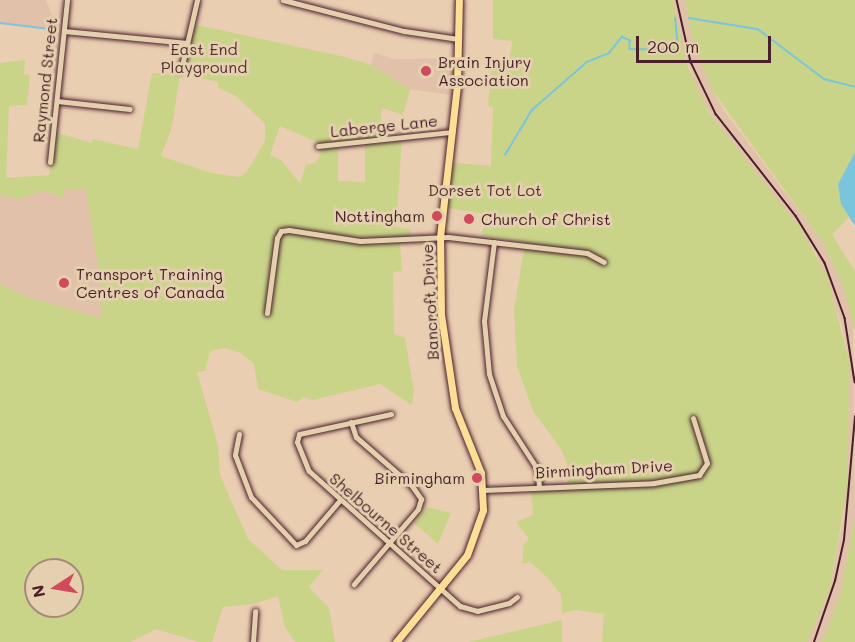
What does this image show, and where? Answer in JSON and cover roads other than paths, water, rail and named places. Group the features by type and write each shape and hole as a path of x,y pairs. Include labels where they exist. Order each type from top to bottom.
{"main road":[{"name":"Bancroft Drive","path":"396,642 440,589 473,543 482,516 483,490 448,375 441,314 440,237 452,132 459,0"}],"street":[{"name":"Raymond Street","path":"50,162 67,0"},
{"path":"181,70 197,0"},
{"path":"283,0 404,31 458,39"},
{"path":"64,31 187,43"},
{"path":"57,101 130,109"},
{"name":"Laberge Lane","path":"318,146 452,132"},
{"path":"267,313 272,259 281,231 378,242 440,237 494,242 587,253 604,261"},
{"path":"494,242 484,321 489,374 503,416 538,470 539,487"},
{"name":"Shelbourne Street","path":"391,414 302,432 297,439 313,477 460,606 474,611 509,603 517,597"},
{"name":"Birmingham Drive","path":"483,490 654,483 701,474 707,463 693,418"},
{"path":"351,422 356,437 420,497 418,509 354,584"},
{"path":"239,434 235,455 251,497 296,545 305,541 340,500"},
{"path":"253,642 255,610"}],"water":[{"path":"855,152 855,226 841,204 838,184"}],"waterway":[{"path":"505,155 532,110 587,62 609,53 622,37 630,40 630,49 678,50 675,18"},
{"path":"689,18 758,29 824,79 855,87"},
{"path":"0,23 58,30"}],"railway":[{"path":"677,0 691,62 716,114 796,216 825,263 845,318 855,382"},
{"path":"814,642 835,581 844,540 855,416"}],"place":[{"name":"Brain Injury Association","path":"426,71"},
{"name":"Nottingham","path":"437,216"},
{"name":"Church of Christ","path":"469,219"},
{"name":"Transport Training Centres of Canada","path":"64,283"},
{"name":"Birmingham","path":"477,478"}],"park label":[{"name":"East End Playground","path":"204,58"},
{"name":"Dorset Tot Lot","path":"485,190"}]}
